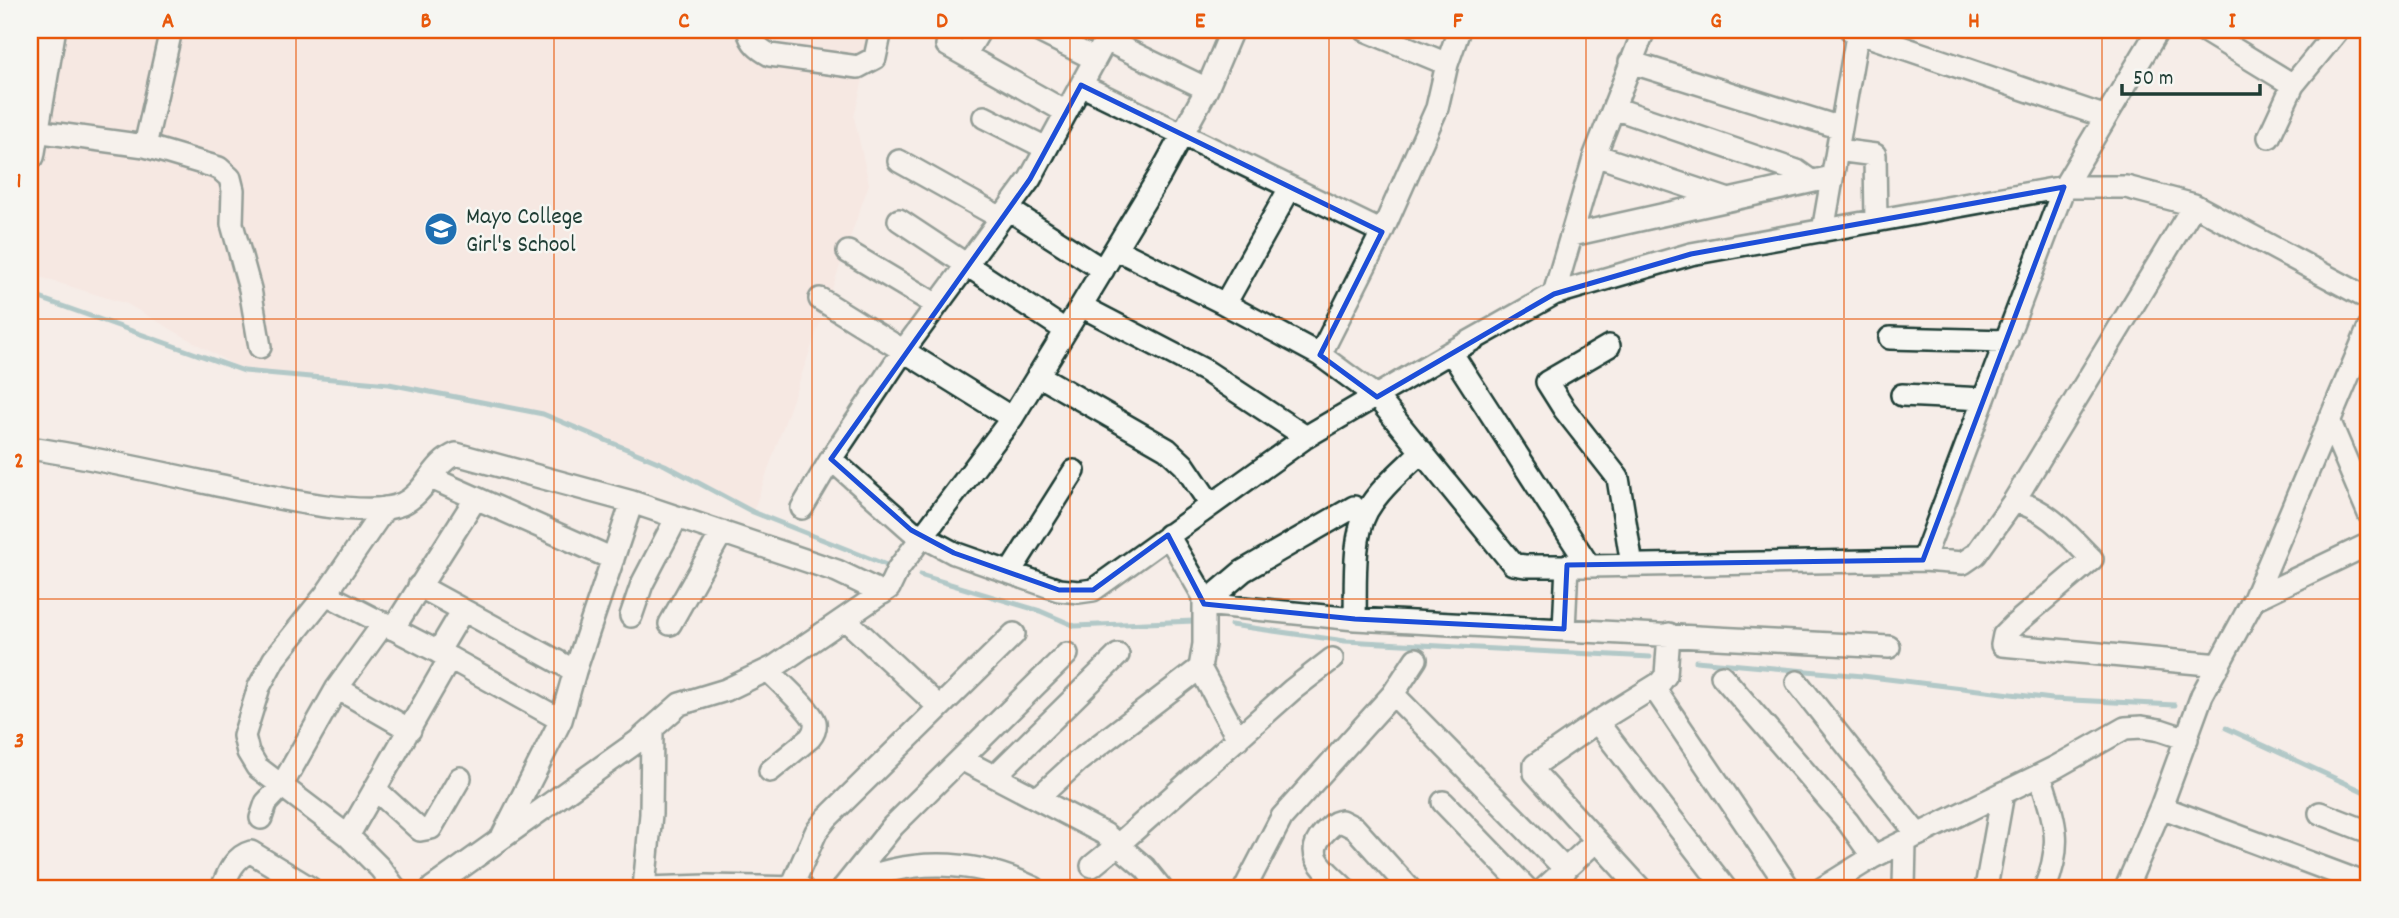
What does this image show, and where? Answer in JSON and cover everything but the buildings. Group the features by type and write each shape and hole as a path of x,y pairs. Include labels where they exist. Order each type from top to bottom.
{"street":[{"path":"145,146 171,30"},
{"path":"748,30 750,38 759,49 770,55 858,67 875,58 881,30"},
{"path":"980,30 956,50 1066,112"},
{"path":"1037,30 1096,59"},
{"path":"1365,30 1447,64"},
{"path":"1320,355 1382,232 1437,108 1447,64 1459,30"},
{"path":"1555,294 1595,155 1644,30"},
{"path":"1823,230 1822,179 1836,150 1841,128 1855,30 2106,117"},
{"path":"2203,30 2293,85"},
{"path":"2269,136 2293,85 2338,30"},
{"path":"1923,560 2064,187 2156,31"},
{"path":"432,888 652,730 680,705 726,690 768,670 845,619 890,583 1012,418 1081,306 1207,89 1227,32"},
{"path":"802,508 831,458 904,349 1030,178 1109,35 1207,89"},
{"path":"43,41 33,143 145,146 219,168 230,178 233,190 232,224 250,289 260,347"},
{"path":"1630,62 1841,128"},
{"path":"1081,85 1382,232"},
{"path":"1614,107 1822,179"},
{"path":"984,117 1046,148"},
{"path":"1836,150 1875,155 1876,221"},
{"path":"1595,155 1726,199"},
{"path":"900,161 1004,213 1103,270"},
{"path":"1572,235 1822,179"},
{"path":"831,458 891,514 924,537 954,553 1059,590 1079,592 1093,590 1306,437 1555,294 1691,254 2064,187 2126,187 2194,205 2369,299"},
{"path":"1225,304 1290,188"},
{"path":"1115,249 1320,355 1377,397 1513,564 1589,566 1923,560 1963,563 1976,554 2014,501 2194,205"},
{"path":"899,220 1065,330"},
{"path":"849,252 937,305"},
{"path":"820,299 1012,418"},
{"path":"1081,306 1206,371 1306,437"},
{"path":"2126,888 2161,807 2202,695 2254,599 2369,327"},
{"path":"1890,338 2007,341"},
{"path":"1609,346 1547,382 1564,409 1618,478 1633,565"},
{"path":"1451,352 1589,566"},
{"path":"1038,375 1167,449 1184,465 1211,505"},
{"path":"1902,396 1984,399"},
{"path":"2329,420 2369,514"},
{"path":"30,448 292,500 369,511 403,504 431,478 444,459 456,454 632,502 837,571 890,583"},
{"path":"1355,619 1356,566 1365,514 1377,495 1422,451"},
{"path":"1010,572 1074,471"},
{"path":"431,478 613,559"},
{"path":"261,818 266,803 282,787 337,688 419,586 476,498"},
{"path":"2014,501 2030,505 2045,515 2092,559 2014,625 2004,635 2002,645 2218,665"},
{"path":"501,840 561,720 632,502"},
{"path":"1205,609 1243,571 1354,507"},
{"path":"385,508 326,594 274,659 259,687 244,736 248,752 257,767 348,836 380,868 395,888"},
{"path":"631,616 642,584 677,517"},
{"path":"670,625 722,532"},
{"path":"1168,535 1199,585 1205,609 1200,668 1238,739"},
{"path":"2254,599 2369,544"},
{"path":"1564,629 1567,565"},
{"path":"419,586 575,671"},
{"path":"326,594 561,720"},
{"path":"1205,609 1564,629 1669,639 1889,647"},
{"path":"348,836 410,730 463,610"},
{"path":"845,619 939,707"},
{"path":"652,730 651,814 645,888 797,887 816,832 827,818 1014,634"},
{"path":"1669,639 1660,681 1789,888"},
{"path":"842,888 893,826 1067,654"},
{"path":"995,776 1118,655"},
{"path":"1092,866 1292,690 1332,659"},
{"path":"1245,888 1282,817 1393,694 1416,659"},
{"path":"1038,798 1077,762 1200,668"},
{"path":"768,670 810,714 815,723 810,738 770,771"},
{"path":"1722,676 1848,822 1873,858"},
{"path":"1640,888 1534,769 1535,765 1660,681"},
{"path":"1797,682 1911,839 1904,888"},
{"path":"337,688 410,730"},
{"path":"1393,694 1566,870"},
{"path":"1597,722 1725,888"},
{"path":"1823,888 1873,858 2040,775 2125,728 2142,727 2188,735"},
{"path":"961,759 1105,834 1145,868 1161,888"},
{"path":"2040,775 2056,826 2057,853 2045,888"},
{"path":"375,789 420,830 425,830 431,828 460,778"},
{"path":"1986,888 2003,793"},
{"path":"1443,802 1526,888"},
{"path":"2161,807 2369,885"},
{"path":"2320,813 2369,832"},
{"path":"1344,888 1316,859 1314,849 1316,842 1334,822 1341,821 1355,828 1409,888"},
{"path":"1545,888 1597,841"},
{"path":"222,888 230,870 242,855 251,852 310,888"},
{"path":"842,888 887,871 930,864 954,865 1005,875 1034,888"}],"highlighted area":[{"path":"1081,85 1382,232 1320,355 1377,397 1554,294 1691,254 2064,187 1923,560 1567,565 1564,629 1355,619 1204,604 1168,535 1093,590 1059,590 954,553 911,530 831,459 1030,179"}],"shaded area":[{"name":"Mayo College Girl's School","path":"50,30 875,30 854,117 869,184 753,512 665,465 543,414 389,384 244,371 127,304 30,274 30,167"}],"waterway":[{"path":"37,297 244,371 389,384 543,414 665,465 753,512 889,566"},
{"path":"920,575 1040,611 1075,626 1194,621"},
{"path":"1231,625 1345,641 1650,657"},
{"path":"1696,661 1863,676 2052,699 2175,705"},
{"path":"2226,728 2369,794"}],"place":[{"name":"Mayo College Girl's School","path":"441,229"}]}
